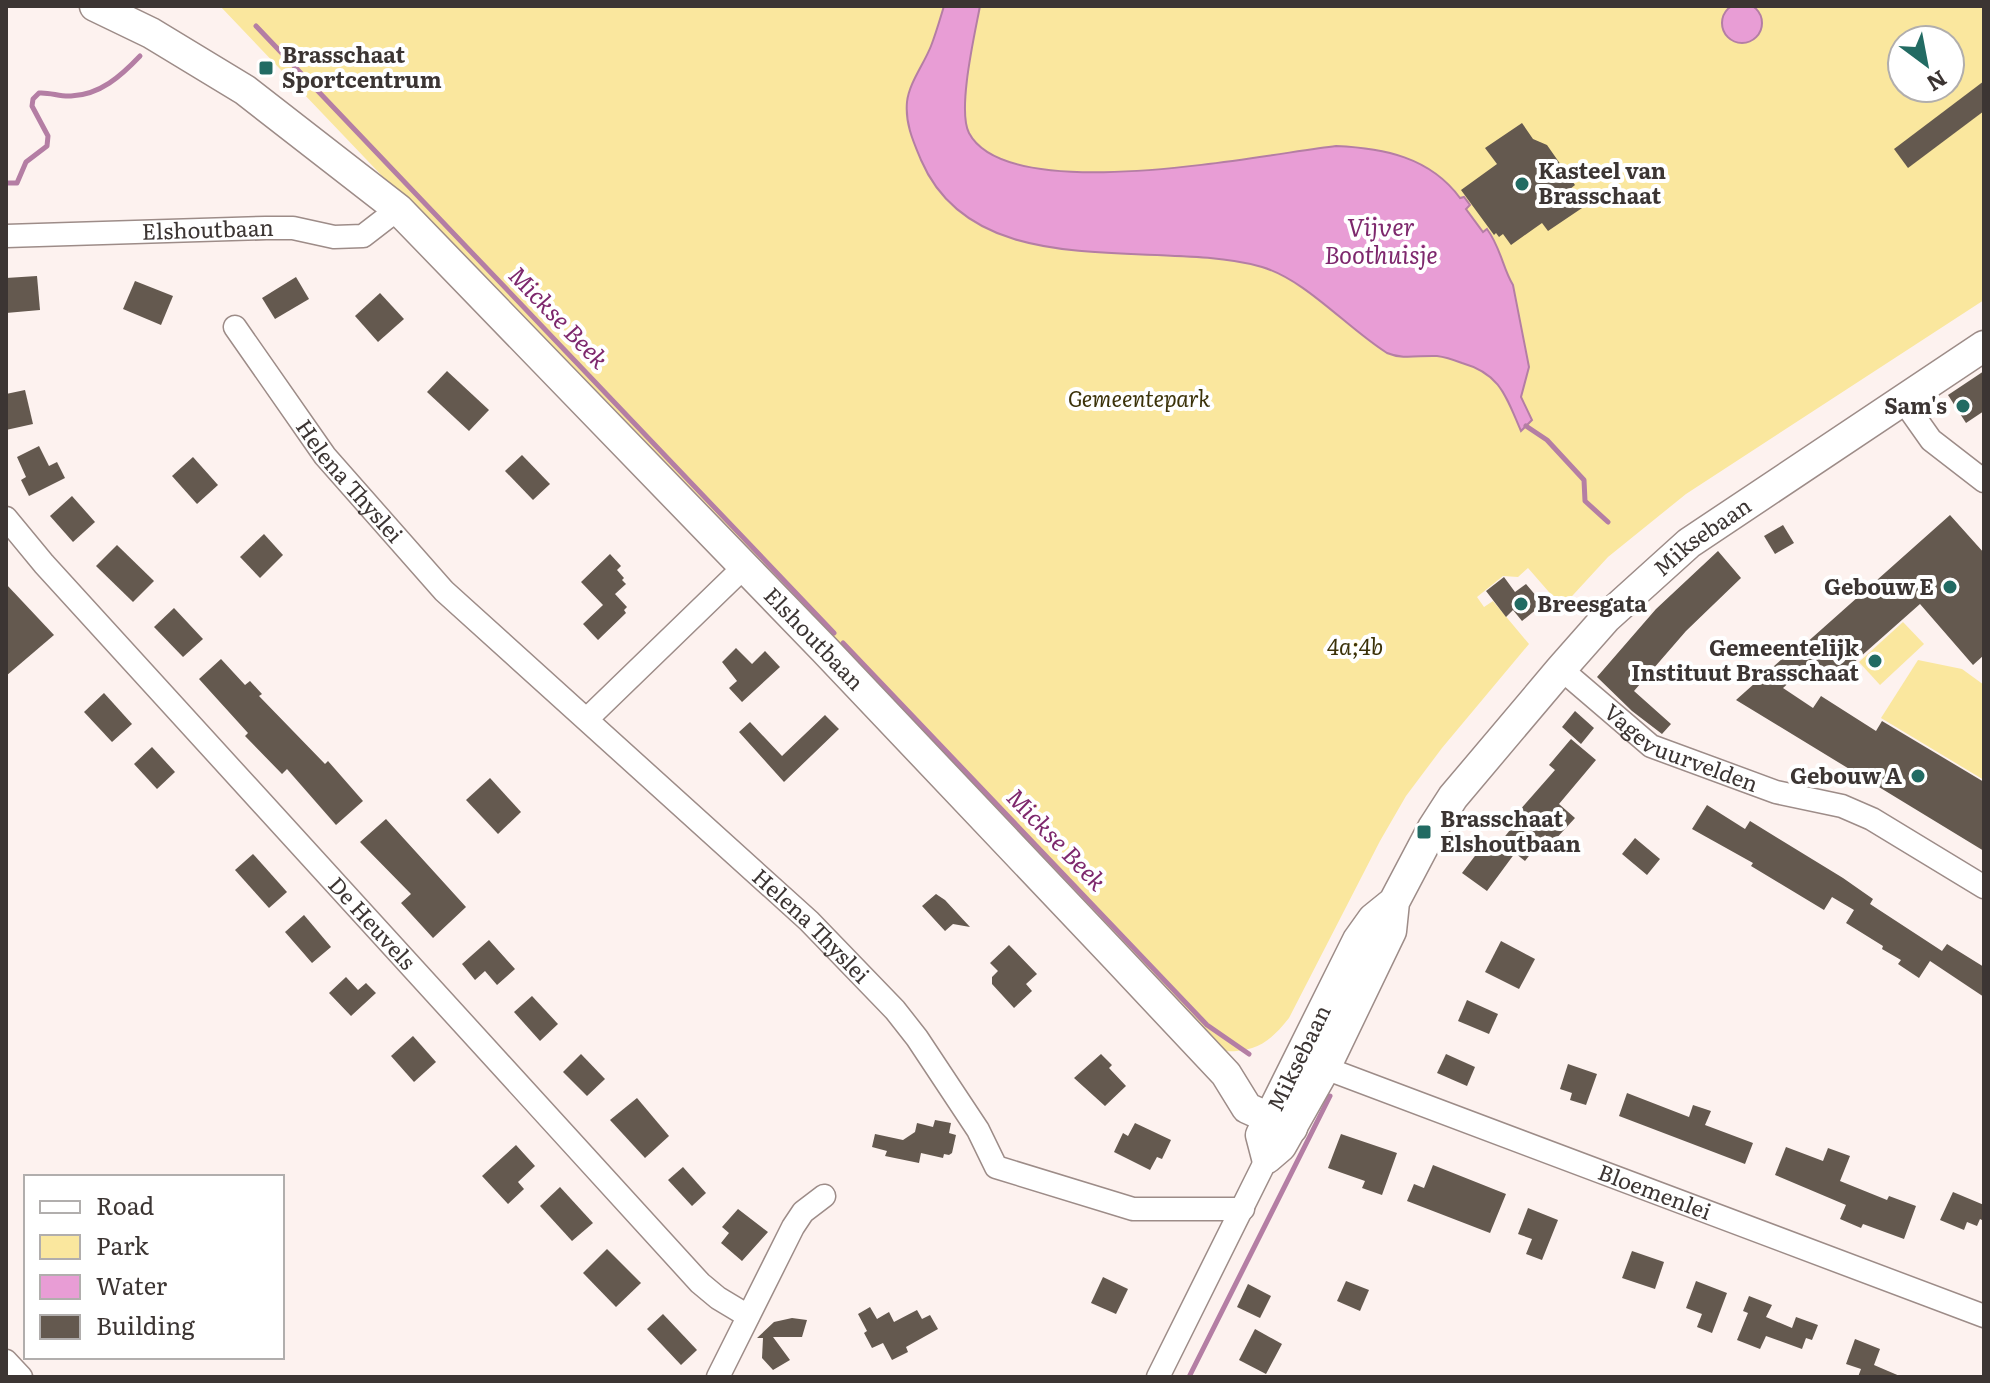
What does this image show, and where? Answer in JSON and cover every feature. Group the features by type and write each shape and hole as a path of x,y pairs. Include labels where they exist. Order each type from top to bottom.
{"main road":[{"name":"Elshoutbaan","path":"95,6 156,36 245,90 398,209 1226,1074 1258,1087 1285,1114"},
{"name":"Elshoutbaan","path":"132,6 208,48 306,117 379,182 398,209"},
{"name":"Miksebaan","path":"1285,1114 1325,1068 1386,917 1453,797 1606,618 1689,543 1984,346"},
{"name":"Miksebaan","path":"1267,1158 1281,1146 1285,1114 1311,1035 1348,960 1386,917"}],"street":[{"name":"Elshoutbaan","path":"6,236 293,228 348,238 363,236 398,209"},
{"name":"Helena Thyslei","path":"235,327 325,456 444,591 809,921 895,1010 978,1130 996,1167 1133,1209 1243,1209"},
{"path":"1902,399 1931,440 1984,481"},
{"name":"De Heuvels","path":"6,518 44,564 700,1283 748,1316"},
{"path":"587,719 744,567"},
{"name":"Vagevuurvelden","path":"1561,669 1651,746 1776,792 1842,806 1872,819 1984,887"},
{"path":"1311,1035 1325,1068"},
{"name":"Bloemenlei","path":"1325,1068 1984,1316"},
{"name":"Miksebaan","path":"1158,1377 1267,1158"},
{"path":"718,1377 787,1238 803,1212 824,1196"},
{"path":"6,1361 21,1377"}],"green space":[{"name":"Gemeentepark","path":"220,6 1984,6 1984,300 1686,494 1608,557 1562,607 1528,568 1518,577 1503,576 1477,597 1484,607 1493,601 1529,644 1406,796 1289,1018 1266,1041 1240,1051 1217,1051"},
{"path":"1903,622 1924,644 1880,685 1859,662"},
{"path":"1918,660 1962,669 1984,685 1984,780 1881,718"}],"water":[{"path":"1742,3 1756,9 1762,23 1756,37 1742,43 1728,37 1722,23 1728,9"},
{"name":"Vijver Boothuisje","path":"944,6 980,6 968,71 966,122 969,133 993,155 1033,168 1084,172 1140,171 1336,146 1371,149 1404,157 1435,173 1460,198 1464,197 1470,205 1466,209 1483,232 1487,229 1513,285 1529,367 1521,397 1532,420 1521,431 1500,388 1486,373 1443,357 1405,357 1387,353 1310,293 1262,267 1219,259 1073,250 1025,242 983,226 947,200 921,160 908,125 908,95 931,46"}],"building":[{"path":"1984,81 1984,111 1908,168 1894,149 1954,104 1966,104 1966,95"},
{"name":"Kasteel van Brasschaat","path":"1522,123 1533,139 1547,145 1575,185 1559,198 1588,204 1548,231 1542,223 1511,245 1503,234 1499,237 1496,233 1494,235 1461,190 1497,164 1485,148"},
{"path":"37,276 40,310 6,313 6,278"},
{"path":"296,277 309,299 275,319 262,298"},
{"path":"135,281 173,296 161,325 123,309"},
{"path":"380,293 404,319 378,342 355,316"},
{"path":"447,371 489,410 469,431 427,392"},
{"path":"1984,371 1984,411 1966,423 1948,395"},
{"path":"25,390 33,424 6,430 6,394"},
{"path":"39,446 49,466 57,462 65,478 29,496 21,480 26,477 17,457"},
{"path":"522,455 550,484 533,500 505,471"},
{"path":"193,457 218,485 197,504 172,476"},
{"path":"72,496 95,522 73,542 50,516"},
{"path":"1950,515 1984,553 1984,655 1973,665 1920,604 1833,681 1815,659 1783,688 1813,708 1821,696 1876,731 1882,721 1984,782 1984,851 1736,700 1801,642 1804,645"},
{"path":"1783,525 1794,543 1775,554 1764,536"},
{"path":"264,534 283,555 260,578 240,557"},
{"path":"117,545 154,581 133,602 96,566"},
{"path":"1718,551 1741,578 1686,631 1634,691 1671,724 1662,734 1632,711 1597,677 1656,609"},
{"path":"610,554 621,566 617,570 626,584 615,594 627,607 624,610 626,613 598,640 583,624 603,605 581,582"},
{"name":"Breesgata","path":"1504,577 1515,592 1526,584 1543,604 1522,621 1513,610 1506,617 1486,591"},
{"path":"6,584 54,635 6,676"},
{"path":"174,608 203,639 183,657 154,627"},
{"path":"736,648 752,664 765,651 780,667 742,702 729,688 737,681 722,662"},
{"path":"221,659 245,685 250,681 262,694 259,696 325,764 328,761 363,801 336,825 287,769 282,774 245,736 248,733 199,679"},
{"path":"104,693 132,724 112,742 84,712"},
{"path":"1575,711 1594,728 1581,744 1562,727"},
{"path":"825,715 839,729 784,782 739,732 750,722 782,756"},
{"path":"1571,739 1596,760 1559,804 1575,818 1553,842 1545,835 1525,861 1515,853 1487,891 1462,873 1481,848 1490,855 1522,815 1518,812 1555,770 1549,765"},
{"path":"152,747 175,772 157,789 134,764"},
{"path":"490,778 521,812 498,834 466,800"},
{"path":"1707,805 1745,829 1750,821 1843,878 1873,899 1870,904 1942,951 1947,944 1984,967 1984,997 1930,961 1919,978 1898,964 1901,960 1882,949 1883,946 1846,923 1854,910 1832,897 1824,910 1751,866 1753,863 1692,829"},
{"path":"386,819 466,907 433,938 401,903 411,894 360,842"},
{"path":"1635,838 1660,859 1647,875 1622,854"},
{"path":"253,854 287,892 269,908 235,870"},
{"path":"936,894 970,927 953,924 945,931 922,906"},
{"path":"304,915 331,947 312,963 285,932"},
{"path":"489,940 515,969 497,985 485,971 475,980 462,964"},
{"path":"1501,941 1535,959 1519,989 1485,972"},
{"path":"1009,945 1037,974 1026,984 1032,991 1014,1008 992,984 992,977 998,971 990,963"},
{"path":"346,977 358,990 366,983 376,993 351,1016 329,993"},
{"path":"532,996 558,1024 540,1041 514,1012"},
{"path":"1467,1000 1498,1014 1489,1034 1458,1021"},
{"path":"413,1036 436,1062 414,1082 391,1056"},
{"path":"581,1054 605,1079 587,1096 563,1072"},
{"path":"1101,1054 1126,1086 1105,1106 1074,1078"},
{"path":"1446,1054 1475,1067 1467,1086 1437,1073"},
{"path":"1568,1064 1597,1074 1586,1105 1570,1100 1572,1093 1560,1089"},
{"path":"1627,1093 1689,1117 1693,1105 1711,1111 1705,1125 1753,1143 1745,1164 1619,1116"},
{"path":"637,1098 669,1136 645,1158 610,1120"},
{"path":"935,1120 951,1123 949,1133 956,1135 952,1153 944,1154 943,1158 921,1153 919,1163 885,1156 887,1151 872,1147 875,1134 903,1140 915,1132 917,1123 933,1127"},
{"path":"1135,1123 1171,1140 1162,1159 1157,1157 1150,1170 1114,1152 1123,1133 1128,1136"},
{"path":"1341,1134 1397,1153 1382,1195 1362,1188 1365,1181 1328,1168"},
{"path":"516,1145 535,1166 518,1182 524,1189 508,1204 482,1176"},
{"path":"1786,1147 1823,1161 1828,1148 1850,1156 1840,1181 1887,1200 1889,1196 1916,1206 1904,1239 1840,1219 1846,1205 1775,1175"},
{"path":"1433,1165 1506,1194 1490,1233 1407,1201 1414,1184 1424,1188"},
{"path":"683,1167 706,1193 692,1206 668,1180"},
{"path":"560,1187 593,1223 572,1241 540,1206"},
{"path":"1953,1192 1984,1205 1984,1221 1980,1219 1977,1226 1967,1222 1964,1230 1940,1220"},
{"path":"1528,1208 1558,1220 1542,1260 1526,1254 1532,1239 1518,1234"},
{"path":"738,1209 768,1232 742,1261 721,1243 729,1233 722,1227"},
{"path":"607,1249 641,1283 616,1307 583,1273"},
{"path":"1632,1251 1664,1262 1655,1289 1622,1278"},
{"path":"1103,1277 1128,1289 1116,1314 1091,1303"},
{"path":"1346,1281 1369,1290 1360,1311 1337,1301"},
{"path":"1696,1281 1727,1293 1712,1333 1697,1327 1702,1314 1686,1308"},
{"path":"1248,1284 1271,1296 1260,1318 1237,1307"},
{"path":"1749,1296 1772,1305 1766,1317 1792,1328 1796,1317 1818,1325 1812,1340 1806,1338 1802,1349 1766,1336 1760,1349 1737,1340 1748,1313 1743,1311"},
{"path":"870,1307 877,1319 889,1312 894,1322 917,1310 922,1319 930,1315 938,1329 906,1347 908,1352 892,1360 883,1343 872,1348 864,1333 867,1331 858,1314"},
{"path":"663,1314 697,1350 681,1365 647,1329"},
{"path":"792,1318 807,1320 802,1337 773,1337 790,1360 773,1370 762,1358 763,1338 757,1338 774,1322"},
{"path":"1255,1329 1282,1344 1266,1374 1239,1360"},
{"path":"1855,1339 1880,1349 1874,1365 1902,1377 1858,1377 1861,1369 1846,1364"}],"waterway":[{"name":"Mickse Beek","path":"256,26 834,633"},
{"path":"6,183 17,183 26,162 47,146 48,136 32,106 33,99 39,93 67,96 91,92 117,77 140,56"},
{"path":"1526,426 1547,440 1584,480 1585,501 1608,522"},
{"name":"Mickse Beek","path":"843,643 1207,1025 1249,1054"},
{"name":"Mickse Beek","path":"1189,1377 1330,1096"}],"place":[{"name":"Brasschaat Sportcentrum","path":"266,68"},
{"name":"Kasteel van Brasschaat","path":"1522,184"},
{"name":"Sam's","path":"1963,406"},
{"name":"Gebouw E","path":"1950,587"},
{"name":"Breesgata","path":"1521,604"},
{"name":"Gemeentelijk Instituut Brasschaat","path":"1875,661"},
{"name":"Gebouw A","path":"1918,776"},
{"name":"Brasschaat Elshoutbaan","path":"1424,832"}],"park label":[{"name":"4a;4b","path":"1355,647"}]}
